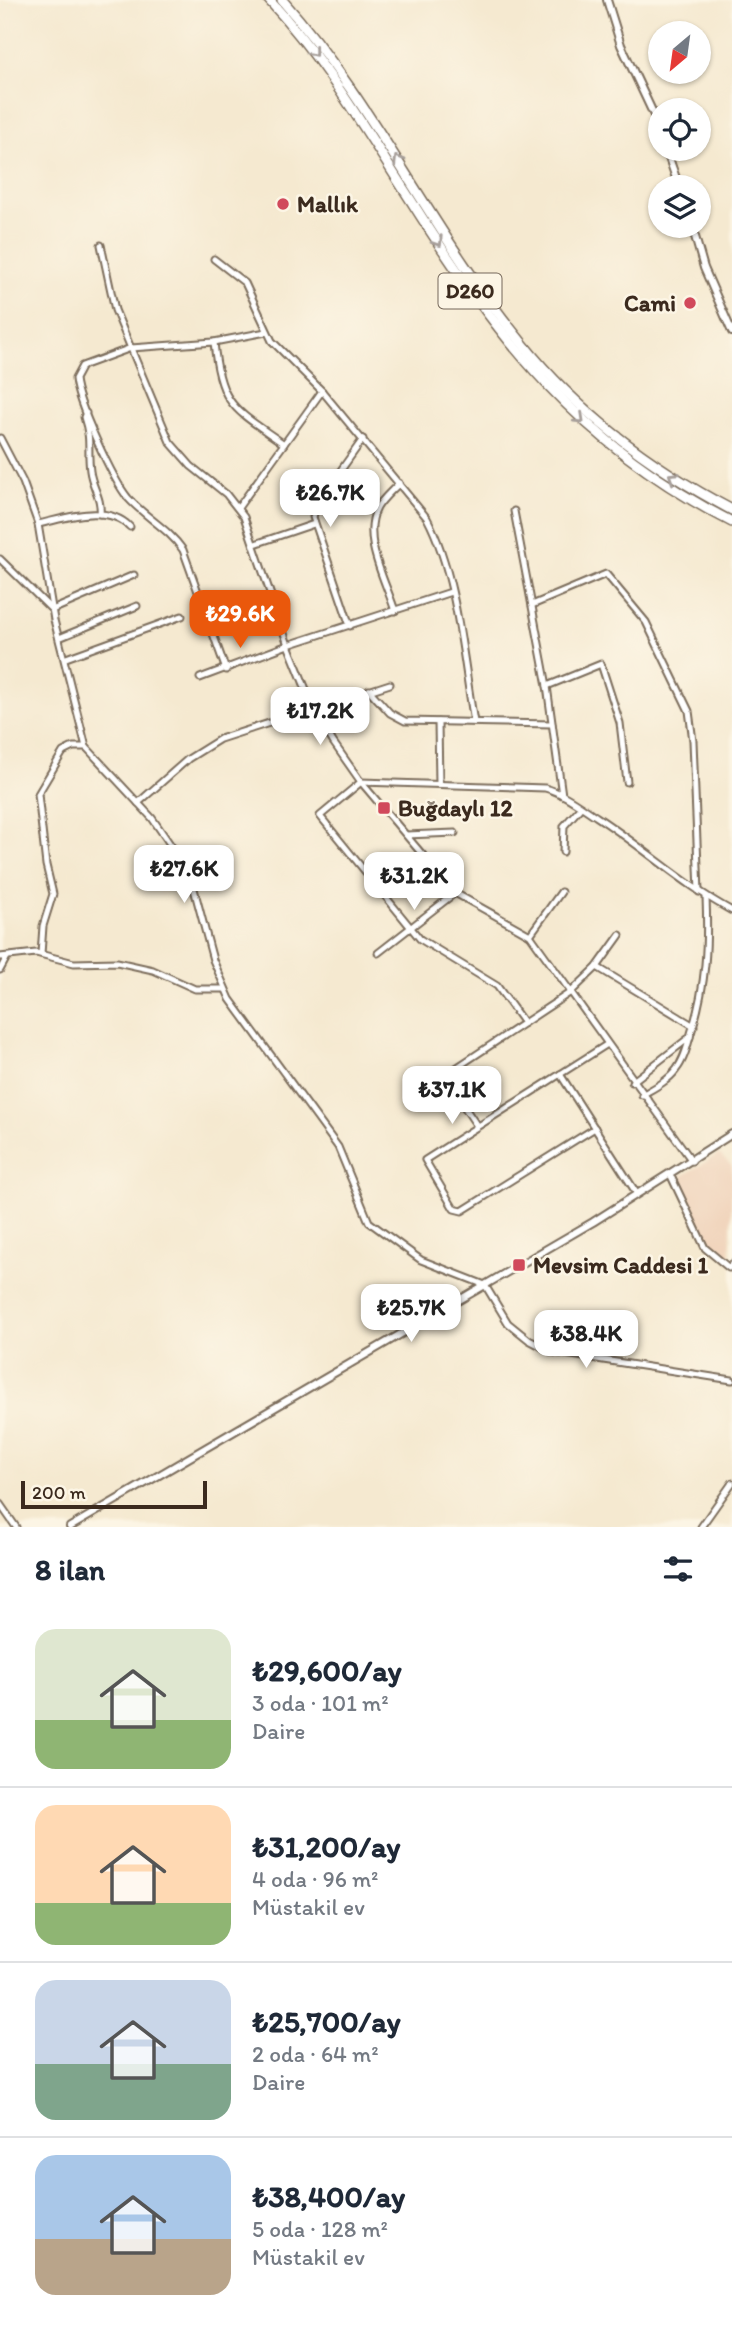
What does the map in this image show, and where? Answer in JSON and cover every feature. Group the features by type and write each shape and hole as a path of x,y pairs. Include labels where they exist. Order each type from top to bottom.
{"highway":[{"name":"D260","path":"269,0 334,81 464,284 526,363 574,414 618,451 669,486 732,522"},
{"name":"D260","path":"282,0 344,77 468,270 538,362 581,406 627,445 686,485 732,510"}],"street":[{"path":"607,0 621,45 648,102"},
{"path":"696,238 705,270 732,332"},
{"path":"101,245 112,299 170,442 184,460 220,488 238,508 255,544 288,645 314,709 362,782 455,893 530,935 642,1096 692,1161"},
{"path":"214,259 245,283 266,332 278,348 322,391 399,483 431,526 451,593 474,723"},
{"path":"226,670 183,550 122,490 75,385 78,371 131,348 214,342 266,332"},
{"path":"214,342 220,379 232,407 284,444"},
{"path":"238,508 322,391"},
{"path":"86,412 84,417 91,444 90,473 100,499 100,514"},
{"path":"0,438 23,482 38,524 59,638 86,747 166,836 187,872 207,942 225,989 338,1147 369,1222 421,1260 485,1285 508,1323 529,1340 552,1352 732,1380"},
{"path":"349,626 314,524 317,504 363,439"},
{"path":"395,611 373,545 372,529 377,508 399,483"},
{"path":"514,510 547,686 562,795"},
{"path":"38,524 100,514 119,518 130,527"},
{"path":"255,544 314,524"},
{"path":"0,559 53,610"},
{"path":"532,605 606,573 646,622 682,692 691,721 699,892"},
{"path":"53,610 134,575"},
{"path":"200,678 288,645 451,593"},
{"path":"59,638 137,606"},
{"path":"66,658 182,616"},
{"path":"547,686 601,664 620,723 626,782"},
{"path":"138,803 209,745 244,729 390,684"},
{"path":"369,690 400,719 552,724"},
{"path":"438,722 439,784"},
{"path":"41,954 43,926 53,894 46,865 38,794 63,752 73,747 86,747"},
{"path":"524,1023 497,986 420,939 320,816 362,782 537,786 562,795 582,807 706,897 732,911"},
{"path":"564,852 564,826 582,807"},
{"path":"406,835 456,833"},
{"path":"530,935 561,892"},
{"path":"378,953 455,893"},
{"path":"642,1096 674,1073 682,1062 694,1026 704,990 709,950 706,897"},
{"path":"477,1126 451,1087 451,1073 571,992 597,967 620,935"},
{"path":"0,970 3,957 41,954 74,963 122,962 153,970 195,989 225,989"},
{"path":"597,967 694,1026"},
{"path":"632,1082 690,1037"},
{"path":"595,1128 462,1211 454,1209 425,1160 606,1045"},
{"path":"560,1074 637,1194"},
{"path":"70,1527 485,1285 692,1161 732,1134"},
{"path":"670,1174 705,1248 729,1268 732,1264"},
{"path":"701,1527 732,1483"},
{"path":"0,1504 16,1527"}],"shaded area":[{"path":"719,1154 732,1166 730,1261 708,1244 680,1181 681,1177"}],"place":[{"name":"Mallık","path":"283,204"},
{"name":"Cami","path":"690,303"},
{"name":"Buğdaylı 12","path":"384,808"},
{"name":"Mevsim Caddesi 1","path":"519,1265"}]}
